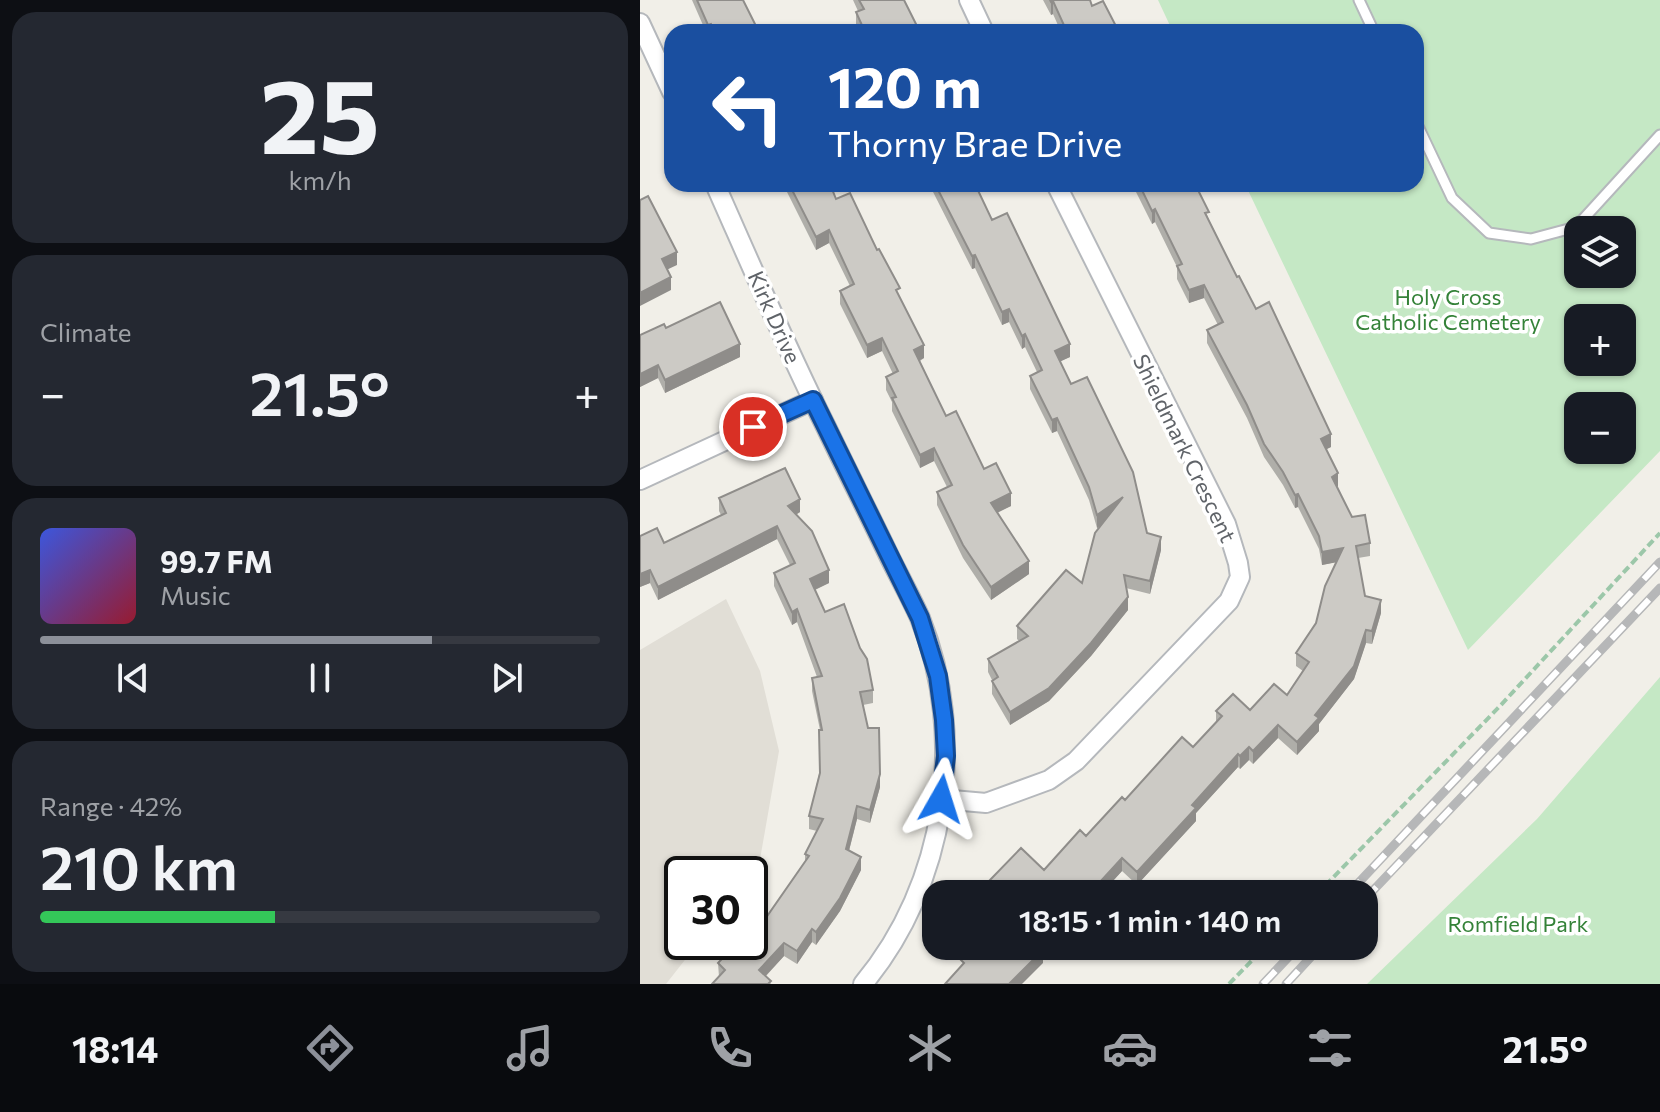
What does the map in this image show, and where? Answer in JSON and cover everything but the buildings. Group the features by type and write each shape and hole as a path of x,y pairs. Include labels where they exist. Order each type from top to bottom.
{"street":[{"path":"969,0 980,24"},
{"path":"640,23 664,75"},
{"name":"Kirk Drive","path":"719,192 813,400 920,618 938,676 946,756 926,874 913,909 886,956 863,984"},
{"name":"Shieldmark Crescent","path":"941,799 986,803 1049,780 1076,761 1229,601 1240,577 1226,524 1060,192"},
{"path":"640,480 813,400"}],"lane":[{"path":"1359,0 1370,24"},
{"path":"1424,139 1452,198 1489,233 1531,239 1576,227 1660,135"}],"path":[{"path":"1331,880 1500,706 1660,533"},
{"path":"1229,984 1252,960"}],"shaded area":[{"path":"726,599 760,671 779,751 761,856 664,856 664,960 685,960 666,984 640,984 640,650"}],"green space":[{"name":"Holy Cross Catholic Cemetery","path":"1158,0 1660,0 1660,451 1468,650 1249,192 1424,192 1424,24 1169,24"},
{"name":"Romfield Park","path":"1660,677 1660,984 1367,984 1537,819"}],"railway":[{"path":"1361,880 1660,562"},
{"path":"1378,885 1660,588"},
{"path":"1263,984 1286,960"},
{"path":"1286,984 1308,960"}],"route":[{"path":"753,427 813,400 920,618 938,676 944,720 946,756 941,799"}]}
